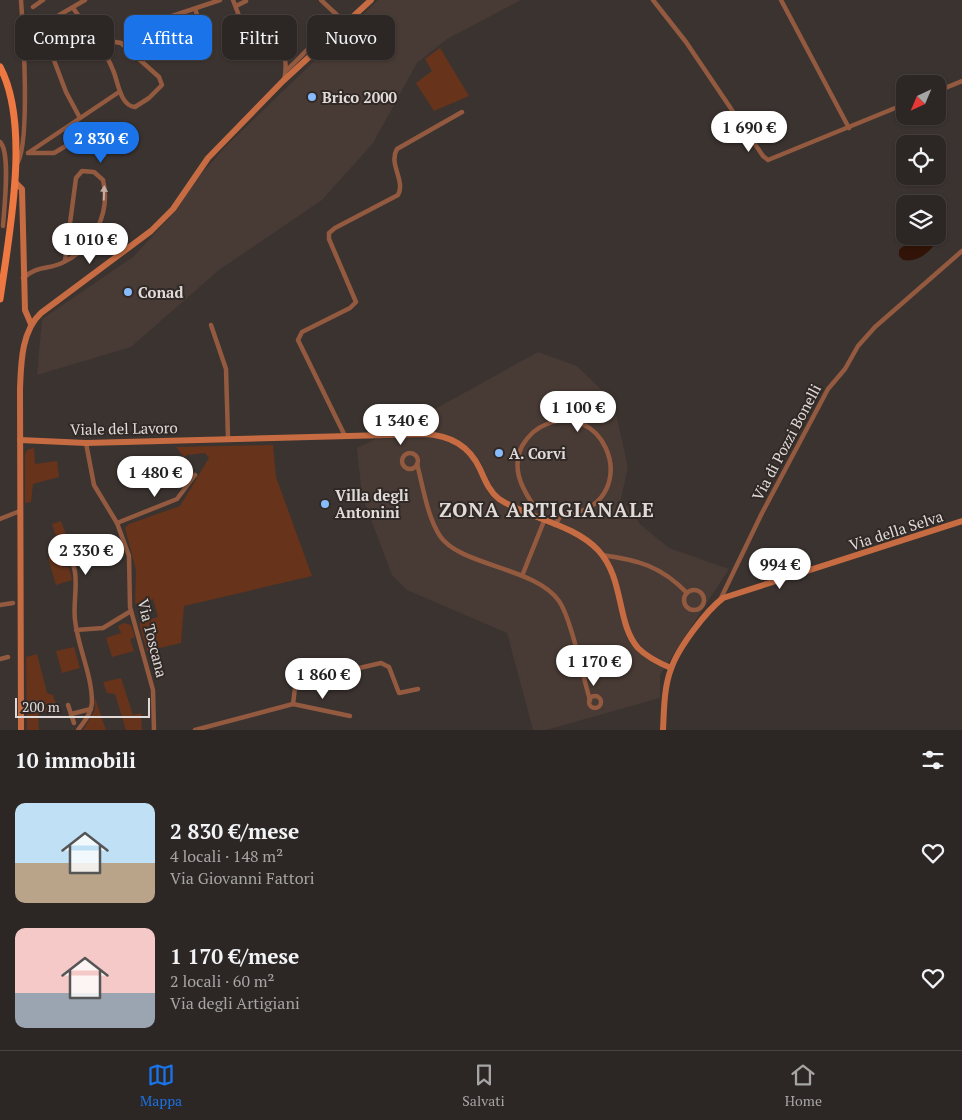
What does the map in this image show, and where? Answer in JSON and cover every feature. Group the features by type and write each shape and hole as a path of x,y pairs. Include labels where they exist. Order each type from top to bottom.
{"main road":[{"path":"0,67 12,98 16,165 15,182 5,226 0,299"}],"street":[{"path":"21,0 22,15"},
{"path":"33,7 43,0"},
{"path":"61,15 85,0"},
{"path":"176,15 220,0"},
{"path":"233,0 245,30 264,27 270,32 286,56 286,71 283,81"},
{"path":"286,71 337,20 337,14 321,0"},
{"path":"21,730 21,371 31,324 41,313 133,246 160,222 172,209 208,158 283,81 371,0"},
{"path":"652,0 688,44 766,159 772,159 896,108"},
{"path":"781,0 848,128"},
{"path":"236,6 246,1"},
{"path":"73,8 78,15"},
{"path":"195,9 197,15"},
{"path":"108,60 120,92 132,107 136,107 150,97 161,86 161,79 119,42 114,44"},
{"path":"16,165 21,159 24,60"},
{"path":"54,60 66,92 80,118"},
{"path":"946,87 962,80"},
{"path":"28,153 120,92"},
{"path":"345,436 298,340 302,332 350,308 355,303 355,297 329,241 329,233 398,195 400,189 394,158 397,149 462,112"},
{"path":"21,153 56,152 86,134 93,138 104,154"},
{"path":"0,142 4,146 5,159 5,226"},
{"path":"23,278 36,268 55,266 66,262 88,245 100,220 103,205 104,182 101,176 94,172 82,171 77,176 66,262"},
{"path":"15,182 22,189 25,312 31,324"},
{"name":"Via di Pozzi Bonelli","path":"721,600 762,513 830,387 843,371 858,346 874,327 962,251"},
{"path":"212,325 226,369 228,438"},
{"path":"528,514 532,503 522,487 517,470 518,456 524,444 532,433 550,423 568,421 582,424 596,433 606,446 611,464 609,481 602,495 595,503 581,511 561,516 555,525"},
{"name":"Viale del Lavoro","path":"20,440 86,443 424,434 452,439 471,454 496,497 528,514 582,537 602,554 616,580 633,640 646,654 671,668"},
{"name":"Via Toscana","path":"86,443 93,483 117,523 130,559 131,611 153,690 154,730"},
{"path":"416,464 435,525 446,542 456,549 546,588 562,606 590,700"},
{"path":"117,523 177,500 195,475"},
{"path":"0,519 20,512"},
{"path":"522,576 544,521"},
{"name":"Via della Selva","path":"663,730 671,668 686,643 721,600 738,592 962,521"},
{"path":"60,551 63,550 68,555 76,575 74,612 76,630 90,684 91,709 78,730"},
{"path":"602,554 631,559 658,570 670,576 687,594"},
{"path":"695,590 702,594 704,603 700,608 694,610 686,606 684,600 687,594 695,590"},
{"path":"0,605 13,603"},
{"path":"76,630 104,628 131,611"},
{"path":"0,659 8,657"},
{"path":"293,704 296,687 303,681 381,663 389,667 399,693 418,689"},
{"path":"196,730 293,704 350,716"},
{"path":"68,705 74,723"},
{"path":"72,714 91,709"}],"shaded area":[{"path":"378,0 521,0 447,39 417,63 373,143 322,200 219,270 131,347 37,375 42,319 133,257 169,218 186,191 227,145 316,60 395,60 395,15 362,15"},
{"path":"440,48 469,96 434,111 416,83 432,71 425,59"},
{"path":"905,245 934,245 926,254 915,259 903,260 899,256 899,250"},
{"name":"ZONA ARTIGIANALE","path":"538,352 577,366 613,401 628,467 621,499 641,525 669,548 729,569 660,675 660,698 546,730 533,730 507,633 407,590 392,575 362,496 357,448 417,419"},
{"path":"273,445 276,477 312,576 184,606 181,643 147,651 139,623 158,617 153,599 135,604 136,570 125,528 129,524 180,506 209,458 205,453 184,457 176,447"},
{"path":"34,448 35,464 57,461 59,477 33,484 31,502 25,503 25,454 27,450"},
{"path":"61,521 71,547 59,545 52,524"},
{"path":"60,554 63,567 69,567 72,580 56,585 48,558"},
{"path":"124,623 131,625 135,637 130,639 134,651 112,657 106,638 121,633 118,626"},
{"path":"74,647 80,668 62,673 56,651"},
{"path":"37,654 47,693 53,695 57,708 38,714 39,730 27,730 26,657"},
{"path":"121,678 133,715 141,713 142,730 126,730 115,694 107,693 103,682"},
{"path":"95,698 106,730 83,730 95,710"}],"place":[{"name":"Brico 2000","path":"312,97"},
{"name":"Conad","path":"128,292"},
{"name":"A. Corvi","path":"499,453"},
{"name":"Villa degli Antonini","path":"325,504"}],"district":[{"name":"ZONA ARTIGIANALE","path":"547,509"}]}
